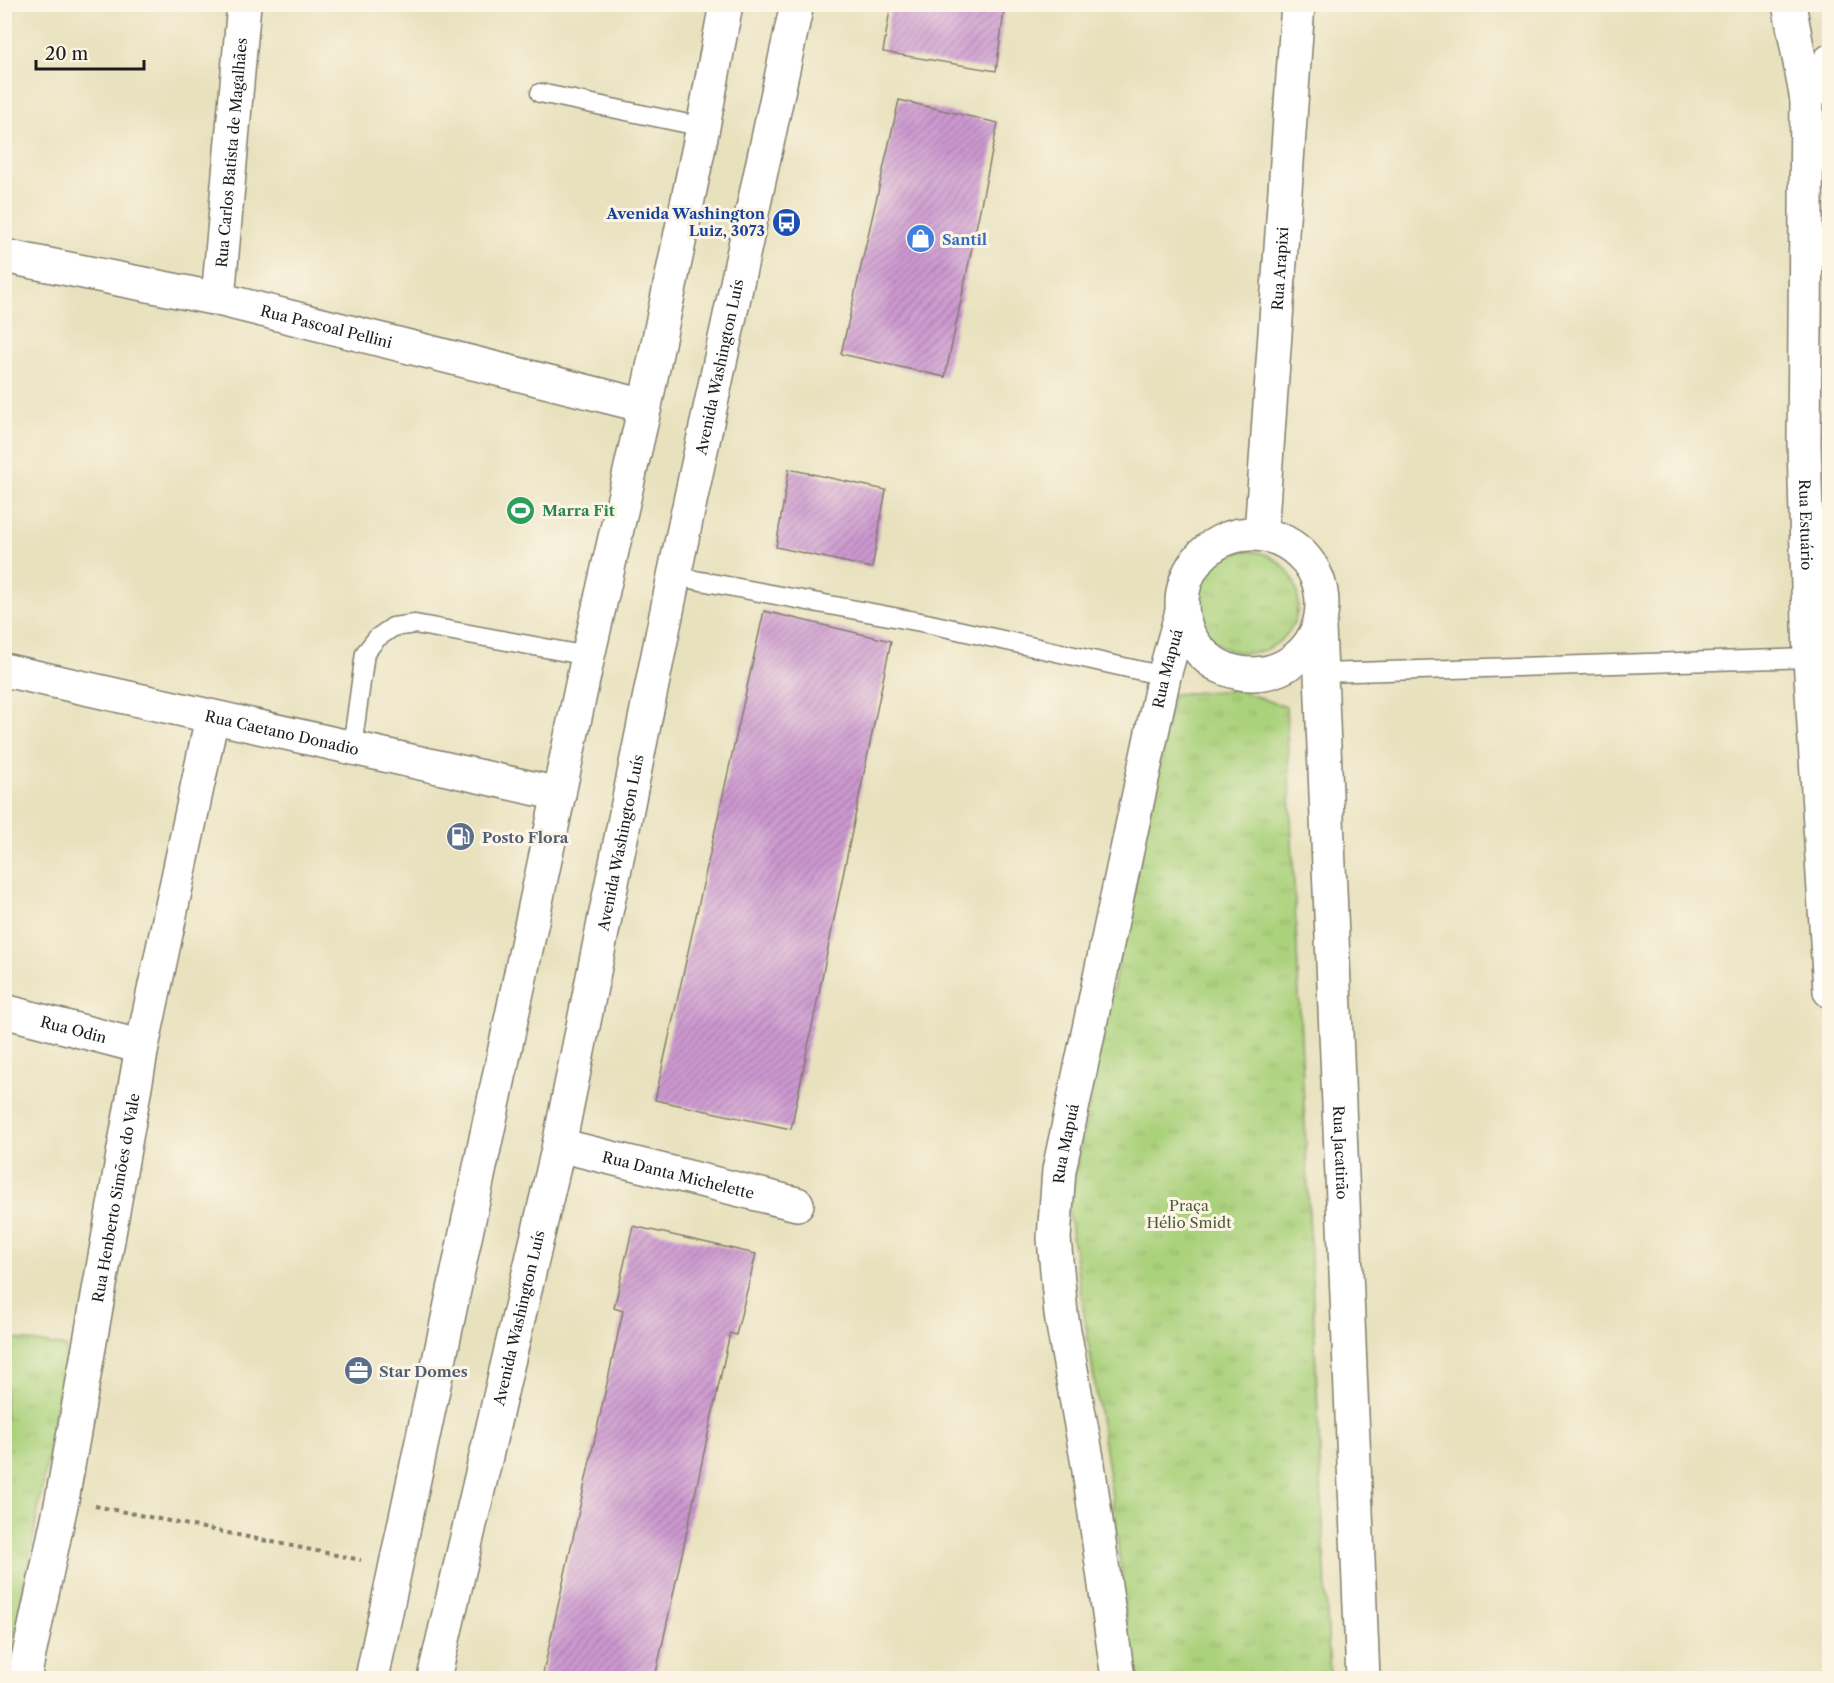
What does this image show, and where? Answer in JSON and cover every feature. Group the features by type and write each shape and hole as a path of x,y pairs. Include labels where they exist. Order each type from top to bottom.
{"main road":[{"name":"Rua Carlos Batista de Magalhães","path":"218,299 244,4"},
{"path":"372,1678 588,656 645,406 726,4"},
{"name":"Avenida Washington Luís","path":"434,1678 559,1145 674,576 797,4"},
{"name":"Rua Arapixi","path":"1261,534 1298,4"},
{"name":"Rua Estuário","path":"1789,4 1807,100 1817,442 1810,658 1830,991"},
{"path":"1807,100 1830,62"},
{"name":"Rua Pascoal Pellini","path":"4,256 218,299 645,406"},
{"path":"1261,534 1281,539 1298,550 1312,566 1320,584 1323,604 1319,627 1308,648 1291,664 1269,673 1246,675 1223,669 1203,657 1189,638 1182,615 1182,594 1189,573 1201,555 1218,542 1239,535 1261,534"},
{"name":"Rua Mapuá","path":"1118,1678 1088,1464 1061,1314 1054,1238 1059,1170 1164,676 1182,615"},
{"name":"Rua Jacatirão","path":"1319,627 1363,1678"},
{"name":"Rua Caetano Donadio","path":"4,670 559,794"},
{"name":"Rua Henberto Simões do Vale","path":"24,1678 62,1500 142,1047 212,717"},
{"name":"Rua Odin","path":"4,1011 142,1047"},
{"name":"Rua Danta Michelette","path":"559,1145 796,1204"}],"lane":[{"path":"540,93 703,127"},
{"path":"674,576 926,623 1164,676"},
{"path":"352,748 365,654 377,638 393,627 415,624 588,656"},
{"path":"1322,673 1810,658"}],"path":[{"path":"62,1500 394,1567"}],"green space":[{"path":"1247,551 1276,559 1290,573 1298,602 1290,631 1276,645 1247,653 1218,645 1204,631 1196,602 1204,573 1218,559"},
{"name":"Praça Hélio Smidt","path":"1238,690 1286,707 1330,1678 1132,1678 1115,1516 1068,1209 1173,694"},
{"path":"5,1337 67,1347 22,1602 5,1678"}],"building":[{"path":"891,4 1005,4 996,71 883,52"},
{"name":"Santil","path":"899,100 998,123 945,377 841,354"},
{"path":"789,469 886,490 872,568 776,547"},
{"path":"764,611 891,641 791,1129 655,1100"},
{"path":"633,1226 756,1254 736,1335 730,1333 655,1678 542,1678 623,1311 614,1308"}],"place":[{"name":"Avenida Washington Luiz, 3073","path":"786,222"},
{"name":"Santil","path":"921,239"},
{"name":"Marra Fit","path":"521,510"},
{"name":"Posto Flora","path":"461,837"},
{"name":"Star Domes","path":"358,1371"}]}
